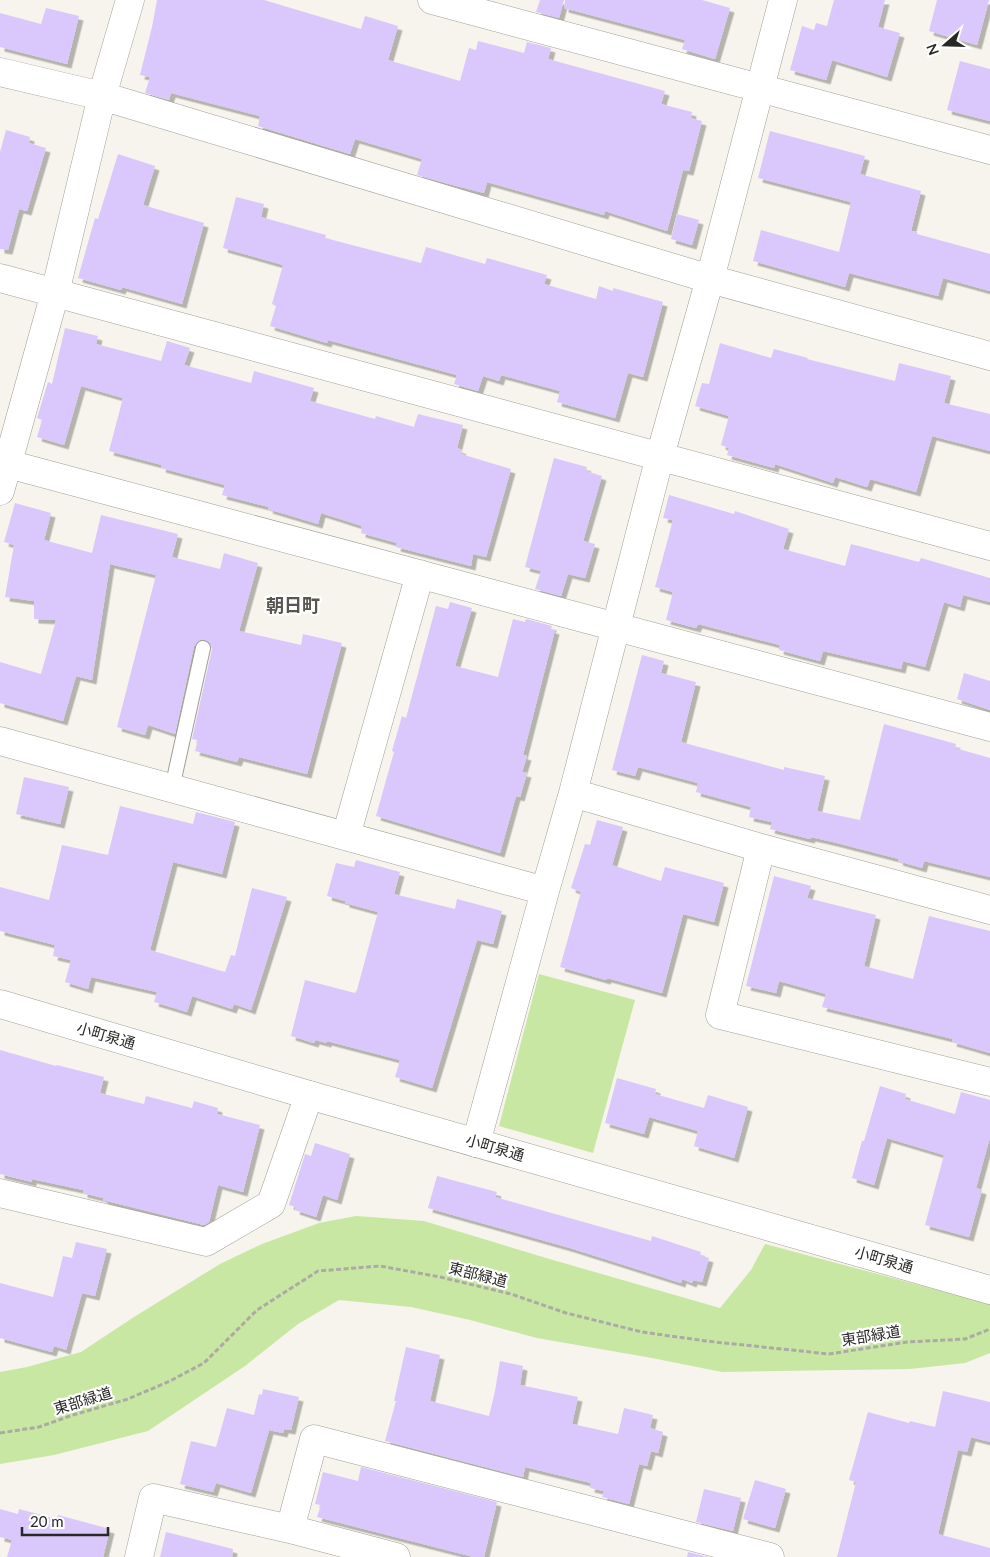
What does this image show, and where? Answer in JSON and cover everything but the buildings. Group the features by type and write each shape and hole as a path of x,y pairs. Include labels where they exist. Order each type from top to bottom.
{"street":[{"path":"0,491 4,463 55,293 102,96 130,0"},
{"path":"432,0 990,150"},
{"path":"476,1143 573,793 660,456 710,279 783,0"},
{"path":"0,72 102,96 710,279 990,356"},
{"path":"0,278 990,546"},
{"path":"4,463 990,727"},
{"path":"346,836 420,574"},
{"path":"0,740 545,890"},
{"path":"573,793 761,848 990,910"},
{"path":"761,848 720,1015 990,1082"},
{"name":"小町泉通","path":"0,1004 309,1095 990,1290"},
{"path":"0,1193 206,1242 272,1204 309,1095"},
{"path":"290,1529 314,1439 770,1557"},
{"path":"139,1557 153,1498 290,1529 396,1557"}],"lane":[{"path":"172,788 203,648"}],"path":[{"name":"東部緑道","path":"0,1434 39,1427 128,1399 170,1381 204,1362 257,1310 318,1270 380,1266 440,1277 511,1294 566,1313 642,1332 829,1354 907,1342 965,1339 990,1329"}],"green space":[{"path":"539,974 635,1000 593,1153 499,1126"},
{"path":"356,1216 424,1221 720,1308 751,1270 765,1244 990,1304 990,1353 965,1363 910,1369 722,1372 537,1338 411,1307 339,1300 298,1324 245,1366 148,1431 54,1455 0,1464 0,1372 27,1367 81,1352 220,1264 262,1244 319,1223"}],"district":[{"name":"朝日町","path":"293,606"}]}
